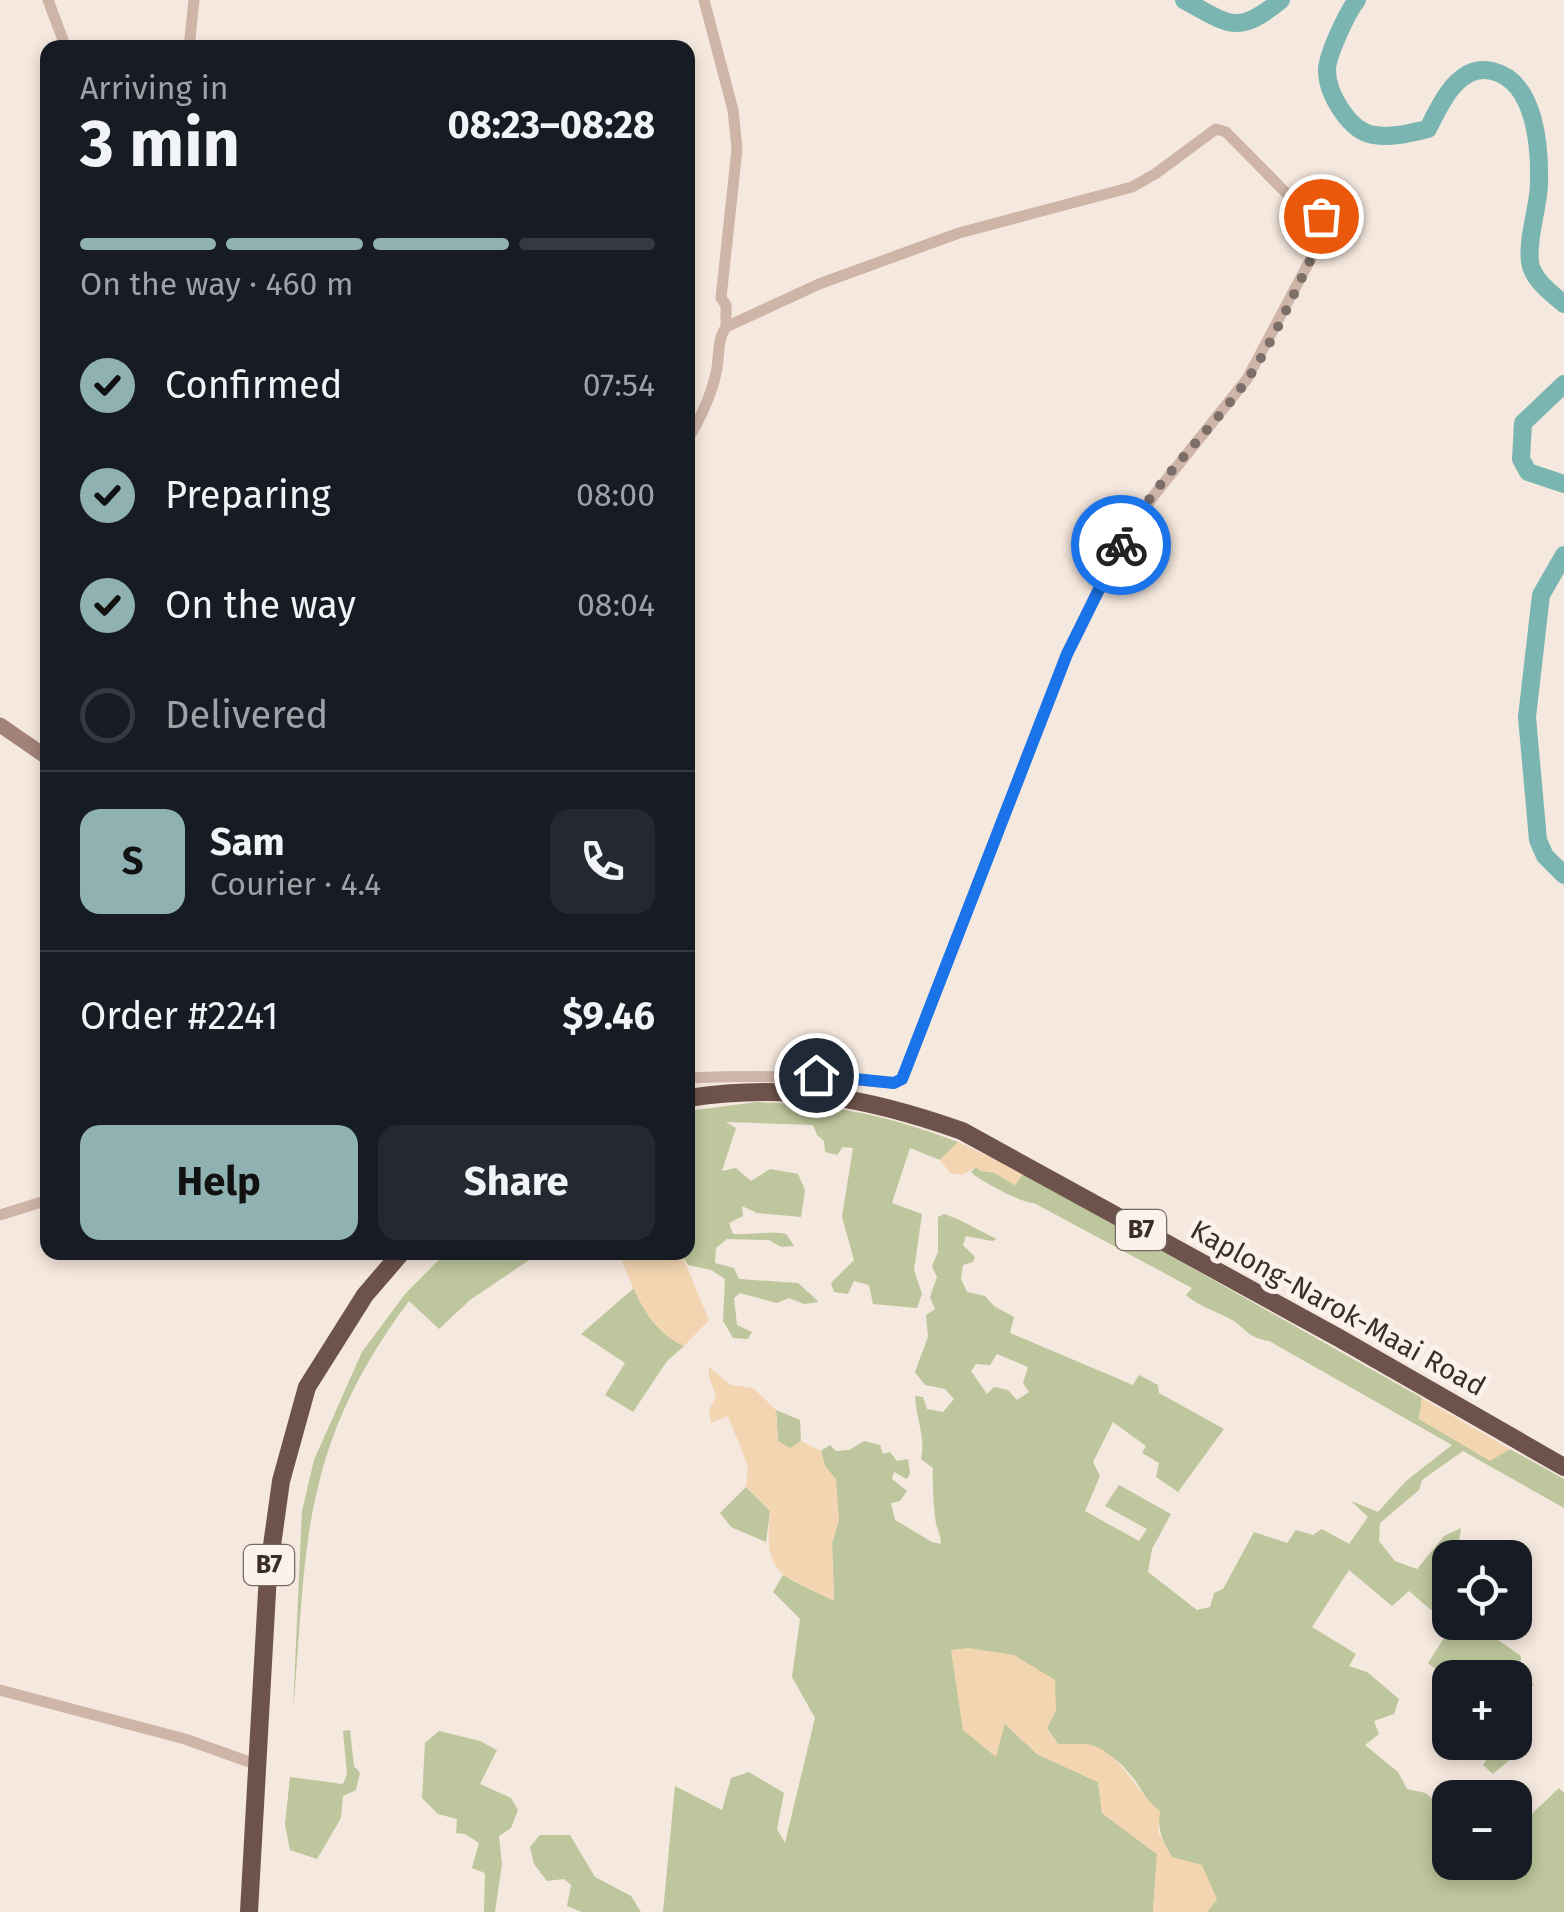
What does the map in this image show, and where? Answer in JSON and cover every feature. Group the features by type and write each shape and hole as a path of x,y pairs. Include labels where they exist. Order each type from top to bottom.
{"highway":[{"name":"Kaplong-Narok-Maai Road","path":"695,1097 742,1091 819,1092 906,1111 962,1131 1564,1467"},
{"name":"B7","path":"249,1912 268,1574 281,1481 307,1387 365,1295 395,1260"}],"main road":[{"path":"0,725 40,747"}],"street":[{"path":"48,0 63,40"},
{"path":"190,40 194,0"},
{"path":"695,424 717,371 719,344 726,327 726,306 721,298 736,161 735,126 704,0"},
{"path":"695,1078 768,1074 894,1083 902,1079 1067,654 1109,568 1154,494 1247,379 1268,345 1328,222 1290,198 1230,136 1216,128 1132,187 959,234 819,284 726,327"},
{"path":"0,1215 40,1202"},
{"path":"0,1690 185,1739 258,1765"}],"green space":[{"path":"757,1102 812,1106 906,1124 958,1142 940,1160 910,1148 892,1203 922,1214 914,1270 922,1294 917,1308 873,1304 869,1285 854,1281 848,1294 834,1292 831,1283 854,1260 842,1217 853,1148 843,1147 837,1155 825,1152 824,1141 813,1125 726,1122 736,1128 722,1171 736,1168 751,1181 770,1169 798,1174 805,1190 801,1217 757,1213 742,1206 743,1216 729,1223 733,1234 786,1234 794,1246 781,1247 769,1240 727,1239 716,1248 715,1263 734,1268 739,1279 798,1283 819,1302 804,1304 789,1298 777,1303 740,1293 734,1298 737,1325 752,1332 748,1339 733,1338 723,1321 725,1279 711,1270 688,1265 685,1260 695,1260 695,1110"},
{"path":"976,1167 994,1172 1015,1185 1024,1173 1422,1398 1419,1419 1490,1460 1510,1449 1564,1479 1564,1508 1463,1451 1422,1480 1419,1490 1380,1523 1379,1541 1395,1561 1417,1569 1432,1551 1432,1611 1409,1591 1392,1606 1349,1570 1312,1627 1356,1654 1349,1666 1367,1672 1399,1699 1394,1714 1374,1721 1379,1734 1365,1745 1398,1772 1407,1789 1426,1793 1432,1799 1432,1880 1532,1880 1532,1814 1559,1788 1564,1793 1564,1912 1207,1912 1217,1899 1168,1851 1159,1826 1159,1811 1114,1758 1089,1747 1058,1744 1047,1728 1056,1710 1004,1723 1037,1754 1098,1782 1102,1813 1157,1854 1153,1912 663,1912 675,1786 722,1810 731,1778 749,1772 784,1793 777,1829 785,1843 815,1718 792,1677 800,1619 773,1592 783,1575 834,1600 832,1543 839,1519 821,1451 830,1445 836,1451 849,1450 864,1441 880,1445 883,1454 890,1452 897,1461 908,1459 907,1479 894,1472 892,1479 907,1491 900,1501 891,1503 895,1520 941,1544 935,1516 933,1468 921,1459 915,1396 923,1397 927,1409 943,1412 954,1399 945,1389 925,1385 915,1372 928,1337 926,1315 935,1309 930,1297 937,1277 932,1266 938,1252 938,1217 951,1216 997,1239 966,1236 963,1245 975,1257 973,1262 963,1265 961,1279 967,1292 985,1296 1014,1317 1010,1333 1133,1385 1139,1375 1158,1385 1159,1393 1224,1429 1178,1492 1156,1477 1159,1463 1142,1453 1146,1446 1113,1422 1093,1462 1100,1476 1085,1511 1139,1541 1147,1529 1105,1506 1119,1485 1171,1514 1152,1549 1148,1572 1197,1610 1210,1607 1214,1593 1223,1589 1254,1532 1287,1543 1296,1530 1313,1535 1322,1529 1349,1544 1368,1517 1351,1501 1378,1512 1406,1481 1452,1445 1197,1303 1186,1295 1192,1288 1034,1203 971,1172","holes":["997,1354 1028,1367 1023,1383 1029,1392 1017,1400 1008,1390 994,1387 987,1394 971,1371 976,1364 990,1365"]},
{"path":"439,1260 529,1260 470,1300 439,1329 409,1301 354,1389 333,1437 312,1513 293,1710 302,1511 314,1460 362,1352 405,1294"},
{"path":"634,1288 653,1322 684,1346 667,1361 633,1412 605,1395 625,1363 581,1334"},
{"path":"776,1410 800,1420 801,1441 791,1449 778,1441"},
{"path":"746,1487 770,1511 766,1542 731,1527 720,1513"},
{"path":"1461,1528 1459,1540 1441,1540 1444,1536"},
{"path":"1443,1640 1498,1640 1521,1656 1521,1660 1432,1660 1432,1666 1428,1663"},
{"path":"350,1730 354,1766 360,1773 356,1790 343,1796 341,1818 317,1859 290,1850 285,1825 290,1777 343,1784 347,1774 343,1731"},
{"path":"439,1731 480,1741 497,1750 480,1784 511,1798 518,1810 511,1828 499,1836 502,1864 495,1912 484,1912 485,1873 472,1868 479,1843 456,1833 457,1819 438,1814 422,1798 425,1743"},
{"path":"1486,1760 1509,1760 1493,1774 1483,1765"},
{"path":"540,1835 570,1835 595,1877 631,1896 641,1912 582,1912 567,1906 571,1885 564,1879 547,1881 534,1864 530,1847"}],"sand":[{"path":"958,1142 1024,1173 1015,1185 976,1167 962,1175 950,1173 940,1160"},
{"path":"622,1260 684,1260 709,1320 684,1346 660,1330 636,1294"},
{"path":"709,1367 731,1385 753,1388 776,1410 778,1441 790,1448 801,1441 821,1451 825,1466 836,1479 839,1519 832,1543 834,1601 789,1578 773,1561 770,1511 746,1487 748,1466 728,1416 711,1423 709,1410 716,1397"},
{"path":"1422,1398 1510,1449 1490,1461 1419,1419"},
{"path":"969,1648 1014,1655 1055,1680 1056,1710 1047,1729 1058,1744 1091,1745 1120,1765 1160,1811 1158,1832 1172,1857 1202,1865 1217,1899 1207,1912 1153,1912 1157,1854 1102,1813 1098,1782 1037,1754 1005,1723 996,1757 963,1730 951,1650"}],"waterway":[{"path":"1184,0 1233,23 1254,19 1281,0"},
{"path":"1357,0 1330,54 1327,70 1331,90 1342,110 1365,132 1388,136 1428,129 1452,88 1469,73 1492,71 1507,77 1518,88 1532,118 1538,153 1539,185 1530,262 1538,280 1564,304"},
{"path":"1564,384 1523,423 1521,459 1528,472 1564,484"},
{"path":"1564,555 1541,595 1527,717 1538,840 1545,856 1564,875"}],"way so far":[{"path":"1121,545 1154,494 1247,379 1268,345 1326,230 1328,222 1321,216"}],"route":[{"path":"816,1075 894,1083 902,1079 1067,654 1121,545"}]}
